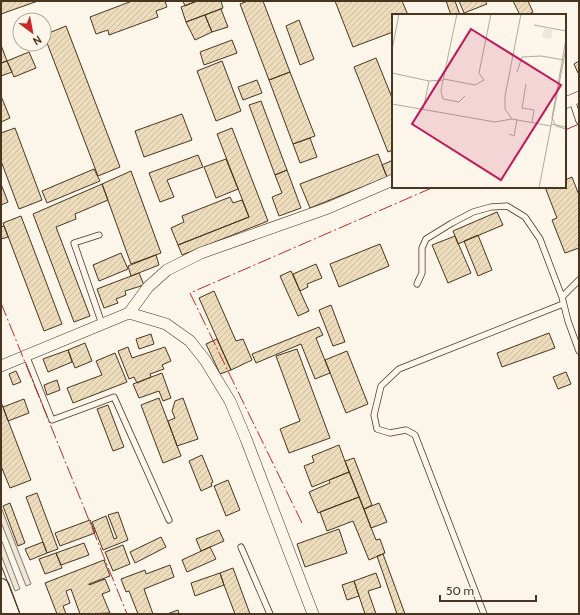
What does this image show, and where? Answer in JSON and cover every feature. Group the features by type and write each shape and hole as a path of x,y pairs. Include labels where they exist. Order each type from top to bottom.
{"main road":[{"path":"1,587 12,614"}],"street":[{"path":"1,366 129,313 148,287 168,270 194,256 328,208 392,180"},
{"path":"129,313 166,324 190,341 205,360 226,395 246,439 313,614"}],"lane":[{"path":"572,100 579,121"},
{"path":"417,284 422,273 422,248 426,239 473,212 491,207 507,206 525,217 540,239 562,297 568,322 579,351"},
{"path":"98,234 74,243 102,324"},
{"path":"562,297 579,280"},
{"path":"484,614 415,435 406,430 390,433 377,429 374,415 381,386 399,369 563,304"},
{"path":"26,355 52,420 114,397 169,520"},
{"path":"242,547 270,614"}],"shaded area":[{"path":"1,507 31,584 26,586 1,522"},
{"path":"1,539 20,589 15,591 1,555"}],"building":[{"path":"1,1 38,1 1,14"},
{"path":"132,1 165,1 167,7 156,11 158,17 109,35 108,30 96,34 90,17"},
{"path":"183,1 197,1 185,6"},
{"path":"197,1 221,1 223,8 186,22 181,7"},
{"path":"248,1 263,1 290,72 269,80 240,4"},
{"path":"335,1 402,1 408,14 392,14 392,32 353,47"},
{"path":"446,1 455,1 460,14 451,14"},
{"path":"459,1 485,1 487,4 464,13"},
{"path":"513,1 528,1 533,12 529,14 520,14"},
{"path":"221,9 228,27 212,32 205,15"},
{"path":"205,15 212,32 195,40 186,22"},
{"path":"299,20 314,59 300,65 286,26"},
{"path":"66,26 120,167 98,176 51,52 52,52 52,32"},
{"path":"232,40 237,53 204,65 200,52"},
{"path":"1,45 7,61 1,63"},
{"path":"29,52 36,68 14,77 7,61"},
{"path":"376,58 392,98 392,150 388,152 354,67"},
{"path":"7,61 12,72 1,76 1,63"},
{"path":"222,61 241,111 216,121 197,71"},
{"path":"579,61 579,73 578,73 574,64"},
{"path":"290,72 315,136 293,144 269,80"},
{"path":"257,80 262,93 243,100 238,87"},
{"path":"1,96 10,118 1,122"},
{"path":"261,101 287,170 275,175 249,105"},
{"path":"182,114 192,140 144,157 135,131"},
{"path":"15,128 42,200 19,209 1,161 1,133"},
{"path":"232,128 268,221 182,255 178,245 249,217 217,134"},
{"path":"310,138 317,157 300,163 293,144"},
{"path":"378,154 387,177 310,208 300,184"},
{"path":"198,155 203,167 167,180 174,197 160,202 149,173"},
{"path":"226,159 238,189 216,198 204,167"},
{"path":"392,160 392,175 387,177 382,165"},
{"path":"94,169 100,181 47,203 42,191"},
{"path":"287,170 301,208 279,216 272,197 282,193 275,175"},
{"path":"131,171 161,253 131,264 102,184"},
{"path":"572,177 579,195 579,248 565,253 552,220 557,218 545,188 566,188 566,180"},
{"path":"1,184 8,202 1,205"},
{"path":"102,184 108,200 75,214 76,219 56,227 90,316 74,322 33,214"},
{"path":"230,197 233,203 242,200 249,217 178,245 171,228 184,222 182,216"},
{"path":"497,212 503,225 458,244 453,231"},
{"path":"21,216 62,324 44,331 3,223"},
{"path":"4,226 8,237 1,239 1,227"},
{"path":"478,235 492,270 478,276 464,241"},
{"path":"455,236 471,273 448,283 432,245"},
{"path":"380,244 389,266 339,287 330,264"},
{"path":"121,253 128,269 99,281 93,265"},
{"path":"156,255 159,265 131,276 128,266"},
{"path":"316,264 322,278 307,284 308,287 300,291 293,274"},
{"path":"291,271 309,311 298,316 280,276"},
{"path":"139,273 144,285 125,291 126,295 116,299 118,303 104,308 97,289"},
{"path":"214,291 236,341 243,339 252,360 231,370 199,298"},
{"path":"331,305 345,342 333,346 319,310"},
{"path":"319,327 323,335 316,338 330,373 315,379 301,344 256,363 252,354"},
{"path":"549,333 555,348 502,367 497,353"},
{"path":"151,334 154,344 139,349 136,339"},
{"path":"217,339 231,370 220,374 206,344"},
{"path":"85,343 92,361 75,368 68,350"},
{"path":"128,347 132,358 165,347 171,361 162,365 164,369 150,374 151,377 137,383 134,377 129,379 118,351"},
{"path":"297,349 330,438 289,453 280,429 300,421 276,356"},
{"path":"68,350 72,362 48,372 43,359"},
{"path":"347,351 368,404 346,413 325,360"},
{"path":"115,353 127,382 73,403 67,388 102,375 96,361"},
{"path":"16,371 21,382 13,385 9,374"},
{"path":"566,372 571,384 558,389 553,377"},
{"path":"162,373 171,398 163,401 159,391 139,398 133,384"},
{"path":"57,380 60,390 47,395 44,385"},
{"path":"159,398 181,456 163,463 141,405"},
{"path":"183,398 198,439 177,446 168,421 175,418 172,411 175,401"},
{"path":"24,399 29,413 8,421 3,407"},
{"path":"1,402 31,480 10,488 1,466"},
{"path":"108,405 124,447 113,451 97,409"},
{"path":"339,445 349,472 312,487 304,466 314,462 312,456"},
{"path":"202,455 213,482 211,483 212,486 201,491 189,461"},
{"path":"354,458 372,505 364,509 345,461"},
{"path":"349,472 359,497 318,513 309,492 330,483 329,480"},
{"path":"228,480 240,510 226,516 214,486"},
{"path":"37,493 58,549 47,553 26,497"},
{"path":"359,497 376,540 380,539 385,553 369,560 353,521 327,531 320,512"},
{"path":"10,503 25,543 18,546 3,506"},
{"path":"379,503 387,522 371,528 364,509"},
{"path":"118,512 128,540 103,550 92,522 106,516 114,539 117,538 108,515"},
{"path":"90,520 95,533 60,546 55,533"},
{"path":"339,529 347,553 305,567 297,544"},
{"path":"219,530 224,541 201,551 196,539"},
{"path":"161,537 166,547 135,563 130,552"},
{"path":"43,542 47,553 30,560 25,549"},
{"path":"84,543 89,555 61,565 56,553"},
{"path":"123,545 130,564 113,571 105,552"},
{"path":"210,547 216,559 187,572 182,560"},
{"path":"56,553 62,568 45,574 39,559"},
{"path":"383,554 405,614 397,614 377,556"},
{"path":"104,560 110,576 89,585 105,579 110,591 102,594 110,613 80,614 71,589 66,591 70,603 63,606 66,614 57,614 45,583"},
{"path":"170,565 174,577 144,589 153,614 138,614 129,591 126,592 121,579 145,570 146,574"},
{"path":"233,568 250,614 235,614 224,585 220,573"},
{"path":"220,573 224,585 195,596 191,583"},
{"path":"376,573 381,587 368,591 376,614 365,614 354,581"},
{"path":"354,581 359,596 347,600 342,585"},
{"path":"178,610 179,614 167,614"}],"tram line":[{"path":"1,565 20,614"}],"power":[{"path":"566,130 579,124"},
{"path":"302,523 190,293 432,188"},
{"path":"1,303 127,614"}]}
